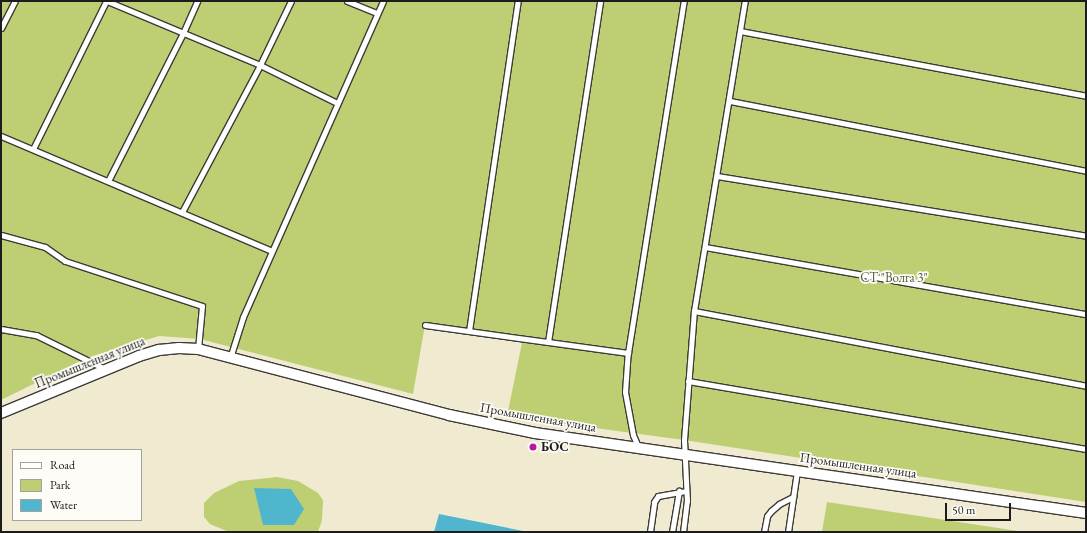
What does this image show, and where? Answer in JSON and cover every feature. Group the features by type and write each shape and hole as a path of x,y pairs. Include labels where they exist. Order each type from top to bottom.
{"street":[{"name":"Промышленная улица","path":"1,413 106,369 159,350 178,348 198,349 449,415 535,433 1086,513"}],"lane":[{"path":"1,28 15,1"},
{"path":"33,149 107,1 260,65 337,103"},
{"path":"108,181 183,33 197,1"},
{"path":"182,212 260,65 290,1"},
{"path":"348,1 377,13"},
{"path":"230,358 242,317 383,1"},
{"path":"469,331 518,1"},
{"path":"548,342 600,1"},
{"path":"640,449 633,435 625,392 628,353 684,1"},
{"path":"683,532 687,501 685,455 688,381 694,311 730,101 745,1"},
{"path":"740,31 1086,96"},
{"path":"730,101 1086,171"},
{"path":"1,136 272,251"},
{"path":"717,176 1086,236"},
{"path":"1,235 45,247 65,260 202,306 198,349"},
{"path":"705,247 1086,314"},
{"path":"694,311 1086,386"},
{"path":"425,325 628,353"},
{"path":"1,329 36,335 106,369"},
{"path":"688,381 1086,449"},
{"path":"788,532 797,471"},
{"path":"650,532 654,502 658,496 686,490"},
{"path":"672,532 679,491"},
{"path":"764,532 767,516 771,511 779,504 793,497"}],"green space":[{"name":"СТ \"Волга 3\"","path":"1,1 1086,1 1086,502 684,440 507,416 523,338 425,325 413,394 200,339 159,336 86,358 1,400"},
{"path":"277,477 298,481 318,493 323,500 322,520 318,532 229,532 210,524 204,517 204,503 214,493 239,481"},
{"path":"827,502 1024,532 822,532"}],"water":[{"path":"254,488 291,489 304,509 294,525 263,525"},
{"path":"439,514 528,532 434,532"}],"place":[{"name":"БОС","path":"533,447"}]}
